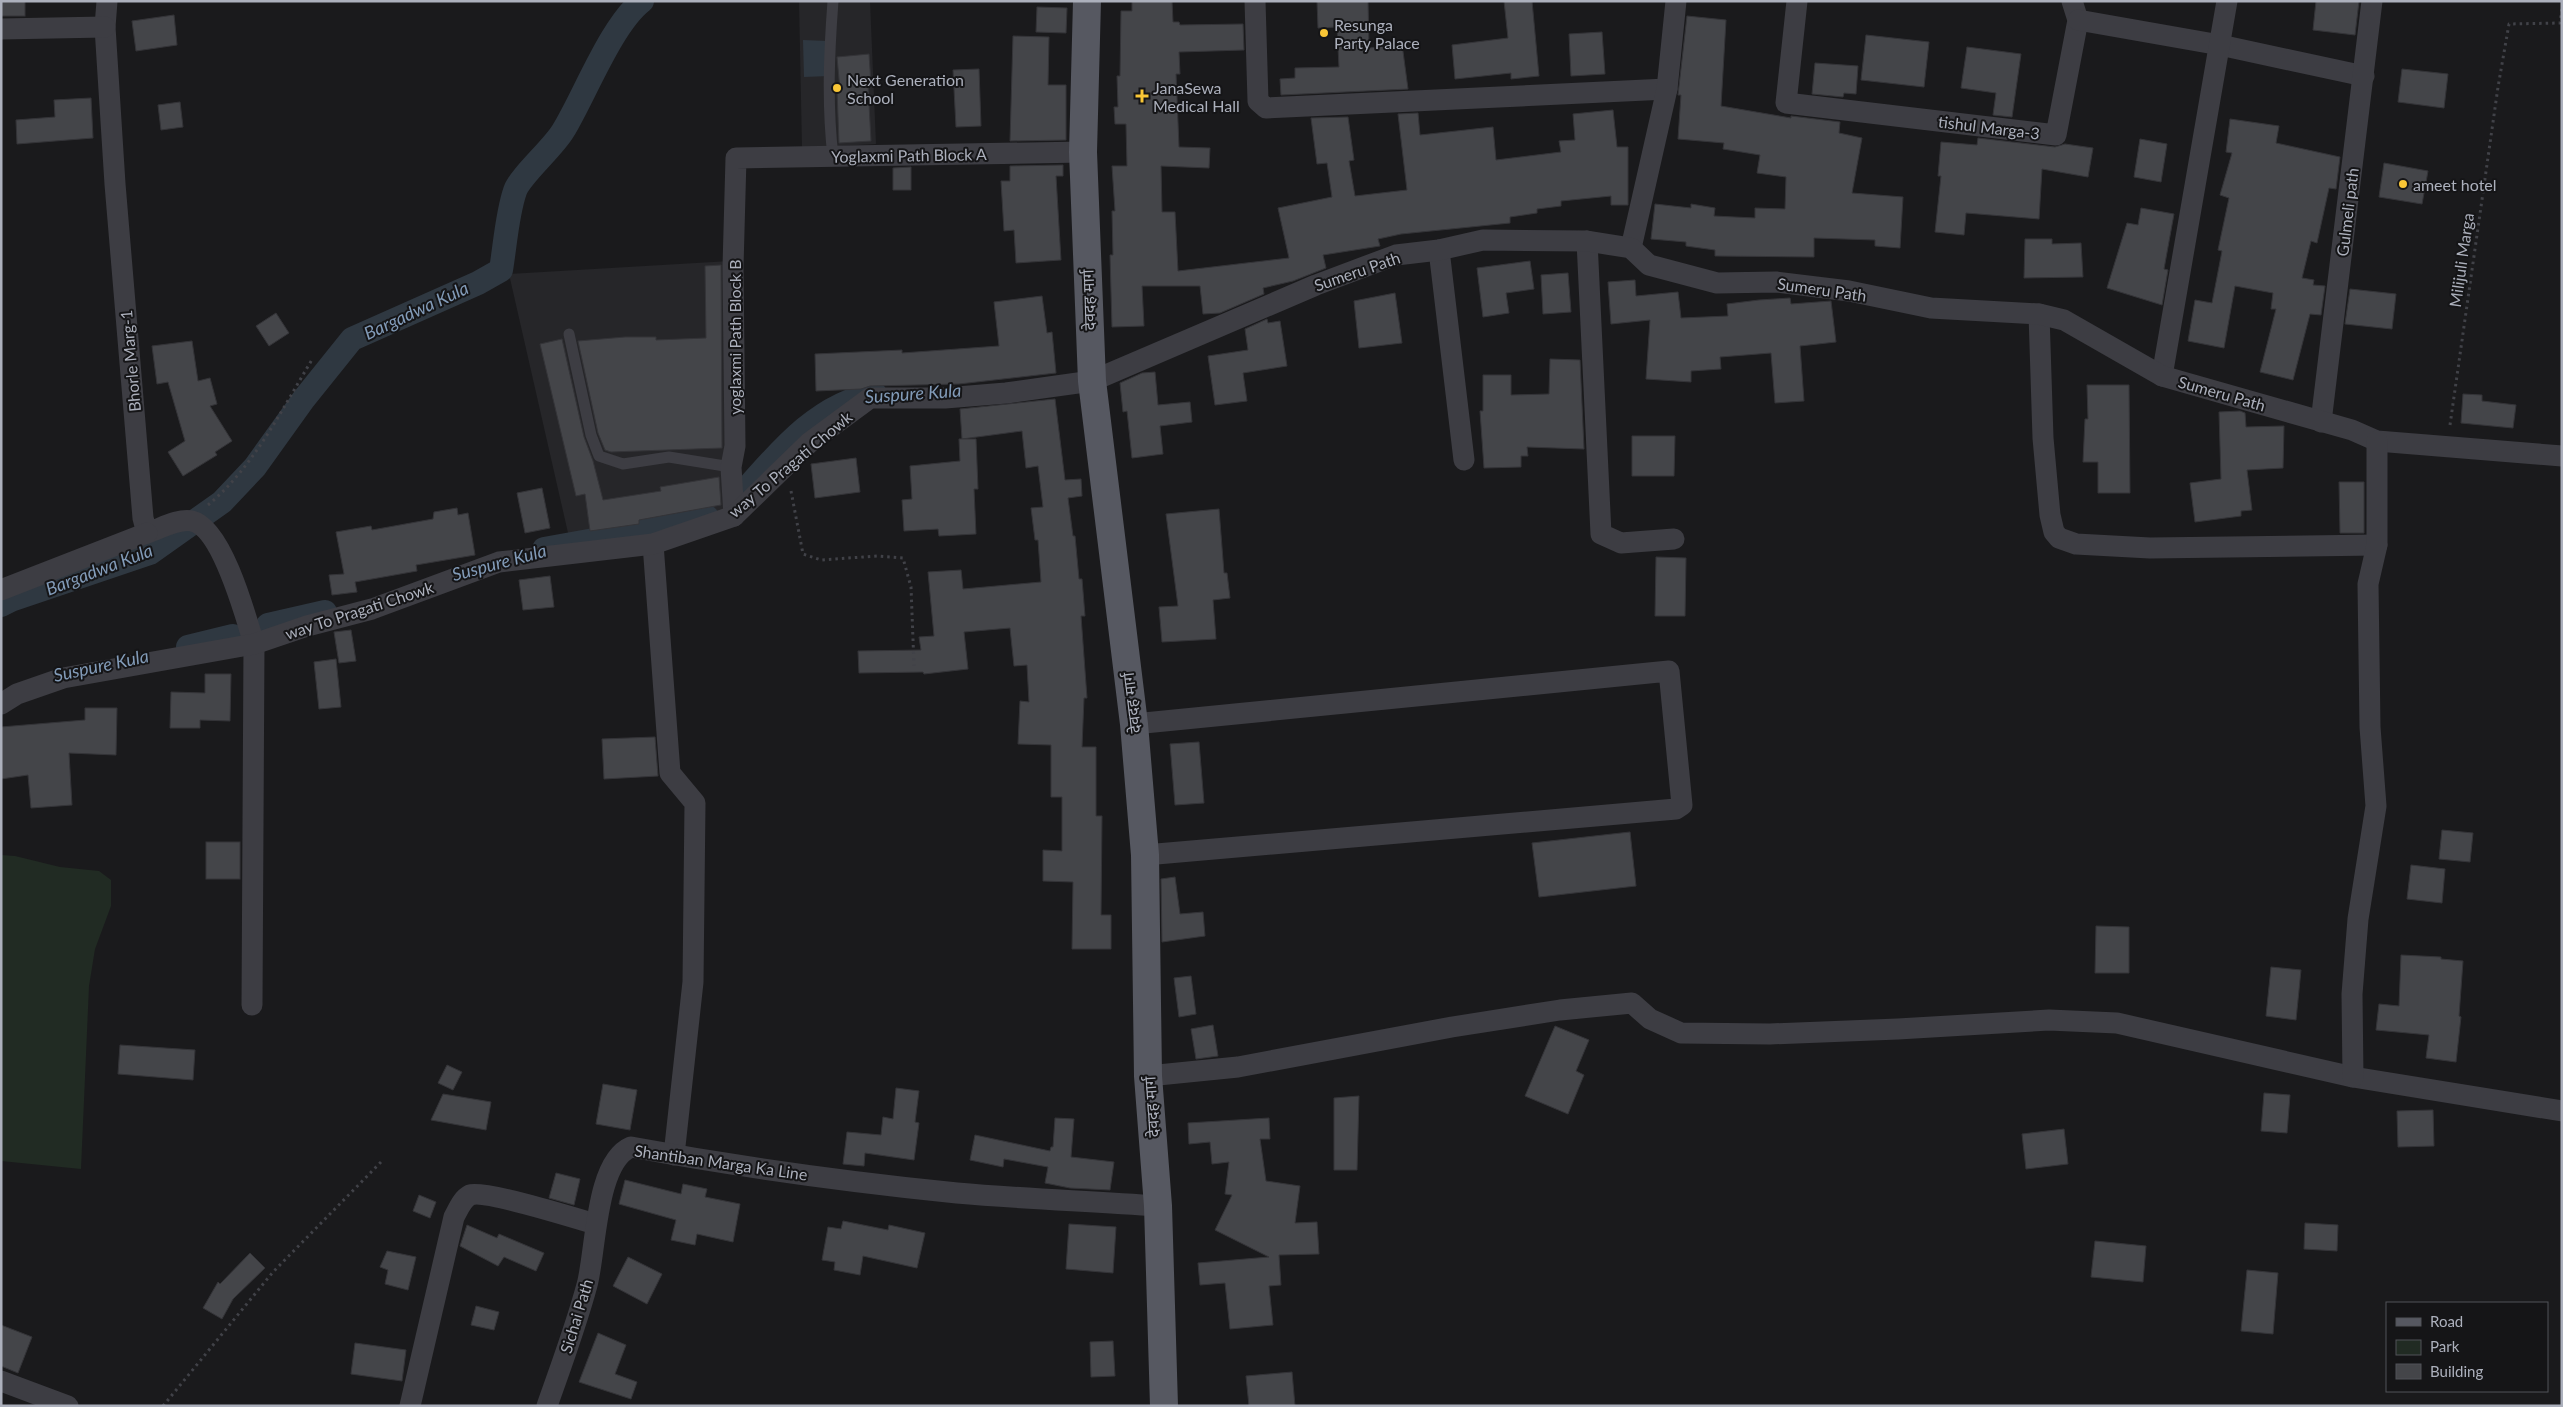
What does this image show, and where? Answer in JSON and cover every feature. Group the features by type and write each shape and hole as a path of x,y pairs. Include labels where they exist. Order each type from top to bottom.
{"main road":[{"name":"देवदह मार्ग","path":"1088,1 1083,152 1092,381 1134,724 1145,855 1148,1076 1158,1206 1164,1406"}],"street":[{"name":"Bhorle Marg-1","path":"107,1 105,27 114,184 144,518 147,533"},
{"path":"1255,1 1258,101 1266,108 1667,89"},
{"path":"1631,248 1667,89 1676,1"},
{"name":"tishul Marga-3","path":"1797,1 1786,103 2056,135 2075,11"},
{"path":"2162,376 2227,1"},
{"name":"Gulmeli path","path":"2321,422 2372,1"},
{"path":"2075,11 2364,76"},
{"path":"1,29 105,27"},
{"name":"Yoglaxmi Path Block A","path":"736,158 1083,152"},
{"name":"yoglaxmi Path Block B","path":"734,516 731,467 735,446 732,267 736,158"},
{"name":"Sumeru Path","path":"1092,381 1342,275 1396,255 1439,250 1483,240 1587,241 1631,248 1649,265 1717,283 1776,282 1849,291 1931,308 2038,314 2071,324 2162,376 2352,430 2376,441 2448,445 2562,456"},
{"path":"1587,241 1601,534 1621,543 1674,539"},
{"path":"1439,250 1464,460"},
{"path":"2038,314 2043,438 2049,506 2054,532 2058,538 2076,544 2150,548 2377,545"},
{"name":"way To Pragati Chowk","path":"1,704 17,694 63,678 254,644 308,626 372,609 499,562 653,544 734,516 787,463 841,418 870,398 963,397 1092,381"},
{"path":"2353,1077 2352,994 2358,919 2376,806 2370,727 2368,584 2377,545 2376,441"},
{"path":"1,590 176,522 192,522 204,529 226,563 240,595 254,644 252,1005"},
{"path":"653,544 670,773 695,803 692,982 674,1155"},
{"path":"1134,724 1669,671 1682,805 1676,809 1145,855"},
{"path":"1148,1076 1238,1067 1452,1027 1560,1010 1632,1003 1650,1019 1681,1033 1898,1030 2049,1020 2086,1020 2117,1023 2353,1077 2562,1111"},
{"name":"Shantiban Marga Ka Line","path":"595,1224 611,1168 623,1150 631,1147 785,1172 959,1193 1158,1206"},
{"path":"410,1406 454,1217 466,1198 472,1194 503,1199 595,1224"},
{"name":"Sichai Path","path":"547,1406 588,1283 595,1224"},
{"path":"1,1381 68,1406"}],"lane":[{"path":"833,1 828,66 829,118 833,157"},
{"path":"569,334 591,435 599,456 623,464 669,457 731,467"}],"path":[{"name":"Milijuli Marga","path":"2448,445 2498,87 2509,24 2560,23 2562,8"},
{"path":"202,511 228,489 262,442 313,358"},
{"path":"787,463 804,554 821,560 877,556 903,558 911,586 914,666"},
{"path":"162,1406 273,1272 381,1162"}],"shaded area":[{"name":"Next Generation School","path":"799,1 870,1 876,144 802,148"},
{"path":"803,40 828,41 829,76 804,77"},
{"path":"730,261 724,516 571,546 509,274"}],"green space":[{"path":"1,855 15,856 60,867 99,871 111,880 111,906 95,949 89,986 81,1169 1,1161"}],"building":[{"path":"1,1 25,1 25,16 1,16"},
{"path":"1132,1 1172,1 1173,22 1179,22 1180,25 1243,24 1244,50 1179,52 1180,74 1176,74 1179,147 1210,148 1209,168 1161,166 1162,212 1175,212 1178,271 1289,258 1278,208 1332,197 1327,163 1317,164 1311,118 1348,117 1354,160 1349,161 1355,196 1407,190 1398,114 1418,113 1420,135 1493,127 1496,160 1561,152 1559,141 1575,140 1573,114 1613,110 1617,147 1628,147 1628,205 1611,205 1611,196 1561,201 1561,206 1537,209 1537,213 1510,217 1510,223 1401,234 1378,239 1380,246 1323,255 1326,268 1293,281 1263,288 1264,294 1220,313 1203,314 1200,286 1142,286 1144,326 1112,327 1110,255 1113,255 1112,211 1115,211 1112,166 1127,166 1126,124 1115,124 1114,107 1118,107 1117,76 1120,76 1121,11 1132,11"},
{"path":"1317,1 1368,1 1369,48 1402,44 1408,89 1281,95 1280,79 1295,78 1295,68 1339,67 1337,27 1318,28"},
{"path":"1504,1 1532,1 1539,76 1511,79 1511,73 1455,79 1452,45 1508,38"},
{"path":"2316,1 2359,1 2355,35 2313,30"},
{"path":"1037,7 1067,8 1066,33 1036,32"},
{"path":"174,15 177,45 136,51 132,21"},
{"path":"1687,16 1726,20 1721,106 1791,118 1791,116 1840,122 1839,133 1862,138 1852,193 1903,197 1900,248 1875,246 1875,240 1814,238 1814,257 1715,256 1715,250 1686,246 1686,242 1651,239 1655,204 1691,208 1691,204 1715,208 1714,216 1755,218 1755,208 1785,209 1786,177 1757,173 1760,155 1723,149 1724,143 1678,139 1681,95 1678,95"},
{"path":"1602,32 1605,74 1571,76 1569,34"},
{"path":"1866,35 1929,42 1924,87 1861,80"},
{"path":"1013,36 1049,37 1048,85 1066,85 1066,140 1010,141"},
{"path":"1967,47 2021,54 2012,117 1993,115 1996,93 1961,88"},
{"path":"869,54 871,84 868,85 871,141 839,143 837,90 840,90 837,57"},
{"path":"1815,63 1858,66 1856,94 1844,93 1843,97 1812,94"},
{"path":"979,69 981,126 956,127 953,70"},
{"path":"2402,69 2448,74 2444,108 2398,102"},
{"path":"91,98 93,138 17,144 16,120 55,117 54,100"},
{"path":"180,102 183,127 161,130 158,105"},
{"path":"2230,119 2279,126 2276,143 2340,157 2336,189 2329,188 2317,243 2311,241 2302,278 2314,280 2313,285 2325,286 2321,315 2310,314 2293,380 2260,372 2276,309 2271,309 2273,293 2235,286 2224,348 2188,341 2195,300 2212,303 2222,251 2218,250 2229,198 2220,195 2232,153 2226,152"},
{"path":"1978,138 2055,147 2065,144 2093,148 2088,177 2042,169 2039,219 1966,213 1964,235 1935,232 1941,176 1938,176 1941,142 1977,145"},
{"path":"2140,139 2167,144 2161,182 2134,177"},
{"name":"ameet hotel","path":"2384,163 2428,171 2422,204 2379,197"},
{"path":"1063,165 1063,176 1056,176 1061,260 1016,263 1014,230 1004,231 1001,181 1010,181 1010,166"},
{"path":"911,167 911,190 893,190 893,168"},
{"path":"2141,208 2174,214 2164,269 2168,270 2162,305 2107,288 2127,223 2138,225"},
{"path":"2025,239 2052,239 2052,244 2081,243 2083,277 2024,278"},
{"path":"1530,261 1534,289 1506,293 1509,313 1483,317 1477,268"},
{"path":"721,265 722,448 611,452 605,450 598,433 578,341 625,337 656,337 656,340 706,338 705,266"},
{"path":"1568,273 1571,312 1543,314 1541,275"},
{"path":"1635,280 1636,296 1678,292 1681,318 1728,316 1727,304 1759,300 1790,298 1791,304 1831,301 1836,342 1800,346 1804,401 1775,403 1771,353 1720,357 1721,369 1691,371 1691,382 1646,379 1650,320 1611,324 1608,282"},
{"path":"2350,289 2396,294 2392,329 2345,324"},
{"path":"1395,293 1402,343 1359,348 1354,301"},
{"path":"1042,296 1047,333 1052,332 1056,373 959,384 870,386 861,389 816,391 815,354 902,350 902,353 999,346 994,302"},
{"path":"276,313 289,333 269,346 256,326"},
{"path":"1267,319 1268,323 1280,321 1287,366 1243,373 1247,401 1215,405 1208,356 1248,350 1245,329"},
{"path":"562,339 584,437 593,461 603,500 661,491 660,487 719,477 721,505 639,520 639,524 590,531 585,494 576,496 540,344"},
{"path":"192,341 198,381 210,378 217,404 210,406 232,441 215,452 217,455 183,476 168,452 185,441 168,382 157,384 152,346"},
{"path":"1550,359 1580,360 1584,449 1527,447 1528,456 1521,456 1521,467 1484,468 1480,411 1483,411 1483,375 1511,375 1511,395 1549,394"},
{"path":"1155,372 1158,405 1190,402 1192,422 1160,426 1163,454 1132,458 1127,411 1123,412 1120,383 1142,373"},
{"path":"2087,385 2129,385 2130,493 2098,493 2098,462 2083,462 2085,419 2088,419"},
{"path":"2463,394 2482,395 2482,401 2516,405 2513,428 2461,423"},
{"path":"1055,399 1065,480 1081,479 1082,496 1068,498 1073,536 1075,536 1079,579 1082,579 1085,616 1081,616 1087,698 1084,698 1082,747 1096,747 1096,816 1102,816 1101,915 1111,915 1111,949 1072,949 1073,882 1043,881 1043,850 1062,851 1062,797 1051,797 1051,745 1018,744 1020,701 1029,702 1027,665 1014,666 1010,628 964,632 968,669 924,674 923,672 859,673 858,651 921,650 919,637 934,636 928,572 961,570 963,589 1041,582 1038,540 1035,540 1031,508 1043,507 1038,466 1026,468 1022,431 962,439 960,409"},
{"path":"2240,411 2245,413 2246,427 2284,426 2283,468 2247,470 2252,510 2241,511 2241,516 2195,522 2190,483 2221,479 2219,412"},
{"path":"1632,436 1675,436 1674,476 1632,476"},
{"path":"959,439 976,439 978,489 974,489 976,534 939,536 938,529 904,531 902,500 912,499 910,466 960,461"},
{"path":"856,458 860,492 815,498 811,464"},
{"path":"2339,482 2364,482 2364,533 2340,533"},
{"path":"542,488 550,528 525,533 517,493"},
{"path":"457,508 458,515 468,513 475,555 416,565 417,571 355,582 357,592 332,595 329,575 344,574 336,532 371,526 372,530 433,519 434,512"},
{"path":"1219,509 1224,573 1227,573 1230,598 1213,600 1216,639 1162,642 1159,607 1178,606 1166,514"},
{"path":"1656,557 1686,558 1685,616 1655,616"},
{"path":"550,576 554,607 523,610 519,580"},
{"path":"351,630 356,661 339,663 334,632"},
{"path":"336,659 341,707 319,709 314,662"},
{"path":"205,674 231,674 230,721 200,720 200,728 170,728 171,692 205,693"},
{"path":"85,708 117,708 116,755 69,753 72,805 31,808 28,775 1,779 1,727 85,720"},
{"path":"655,737 658,776 604,779 602,739"},
{"path":"1199,742 1204,803 1175,805 1170,744"},
{"path":"2442,830 2473,833 2470,862 2439,859"},
{"path":"1630,832 1636,886 1539,897 1532,843"},
{"path":"206,842 240,842 240,879 206,879"},
{"path":"2411,865 2445,869 2442,903 2407,899"},
{"path":"1175,877 1180,914 1203,912 1205,936 1162,942 1161,879"},
{"path":"2096,926 2129,927 2129,973 2095,973"},
{"path":"2401,955 2441,957 2441,959 2463,961 2459,1016 2461,1017 2456,1062 2426,1058 2429,1035 2376,1030 2379,1004 2399,1006"},
{"path":"2271,967 2301,970 2296,1020 2266,1016"},
{"path":"1191,976 1196,1014 1179,1017 1174,978"},
{"path":"1213,1025 1218,1056 1196,1059 1191,1029"},
{"path":"1555,1026 1589,1040 1576,1071 1584,1075 1568,1114 1525,1096"},
{"path":"120,1045 195,1050 193,1080 118,1074"},
{"path":"447,1065 462,1072 453,1090 438,1083"},
{"path":"603,1084 637,1090 630,1130 596,1124"},
{"path":"896,1088 919,1091 915,1122 919,1123 914,1160 865,1153 864,1166 843,1164 847,1132 881,1135 883,1117 893,1119"},
{"path":"2264,1093 2290,1095 2287,1133 2261,1131"},
{"path":"443,1094 491,1102 486,1130 431,1120"},
{"path":"1359,1096 1357,1170 1334,1170 1334,1098"},
{"path":"2433,1110 2434,1146 2398,1147 2397,1111"},
{"path":"1055,1118 1074,1119 1071,1157 1114,1162 1110,1190 1070,1188 1045,1183 1048,1167 1004,1159 1003,1167 970,1160 975,1135 1050,1151 1051,1147 1053,1147"},
{"path":"1269,1118 1270,1139 1260,1139 1266,1181 1300,1186 1295,1223 1317,1222 1319,1254 1279,1255 1281,1285 1269,1286 1273,1325 1230,1329 1225,1283 1200,1285 1198,1263 1269,1257 1215,1230 1232,1195 1225,1194 1229,1162 1212,1164 1210,1142 1189,1144 1188,1123"},
{"path":"2064,1129 2068,1164 2026,1169 2022,1134"},
{"path":"556,1173 580,1179 574,1205 549,1198"},
{"path":"625,1180 681,1194 683,1184 707,1189 705,1197 740,1204 733,1242 697,1234 695,1245 671,1240 676,1220 619,1204"},
{"path":"419,1195 436,1202 430,1218 413,1211"},
{"path":"843,1221 888,1230 889,1225 925,1233 917,1268 863,1256 860,1275 834,1270 835,1262 822,1260 828,1227 841,1229"},
{"path":"2305,1223 2338,1225 2337,1251 2304,1249"},
{"path":"1069,1224 1116,1227 1113,1273 1066,1269"},
{"path":"467,1225 497,1238 499,1234 544,1253 536,1271 504,1257 498,1266 460,1246"},
{"path":"2095,1241 2146,1246 2143,1282 2091,1277"},
{"path":"387,1251 416,1257 408,1290 385,1284 388,1270 380,1267"},
{"path":"250,1253 265,1268 233,1299 222,1319 203,1308 218,1282 220,1284"},
{"path":"628,1257 662,1274 647,1304 613,1286"},
{"path":"2247,1270 2278,1273 2273,1334 2241,1331"},
{"path":"476,1306 499,1312 494,1330 471,1325"},
{"path":"1,1325 32,1337 18,1373 1,1366"},
{"path":"598,1333 626,1345 615,1374 637,1382 631,1399 579,1382"},
{"path":"1113,1341 1115,1376 1091,1377 1090,1342"},
{"path":"355,1343 406,1350 402,1381 351,1374"},
{"path":"1292,1372 1295,1406 1249,1406 1246,1376"}],"waterway":[{"name":"Bargadwa Kula","path":"1,605 150,553 222,502 255,467 303,400 352,339 478,283 501,270 510,210 518,185 563,131 609,44 631,12 642,1"},
{"name":"Suspure Kula","path":"748,487 789,443 820,417 838,406 875,394"},
{"name":"Suspure Kula","path":"544,549 694,522 707,517"},
{"name":"Suspure Kula","path":"268,625 325,612"},
{"name":"Suspure Kula","path":"188,647 233,636"}],"place":[{"name":"Resunga Party Palace","path":"1324,33"},
{"name":"Next Generation School","path":"837,88"},
{"name":"JanaSewa Medical Hall","path":"1142,96"},
{"name":"ameet hotel","path":"2403,184"}]}
